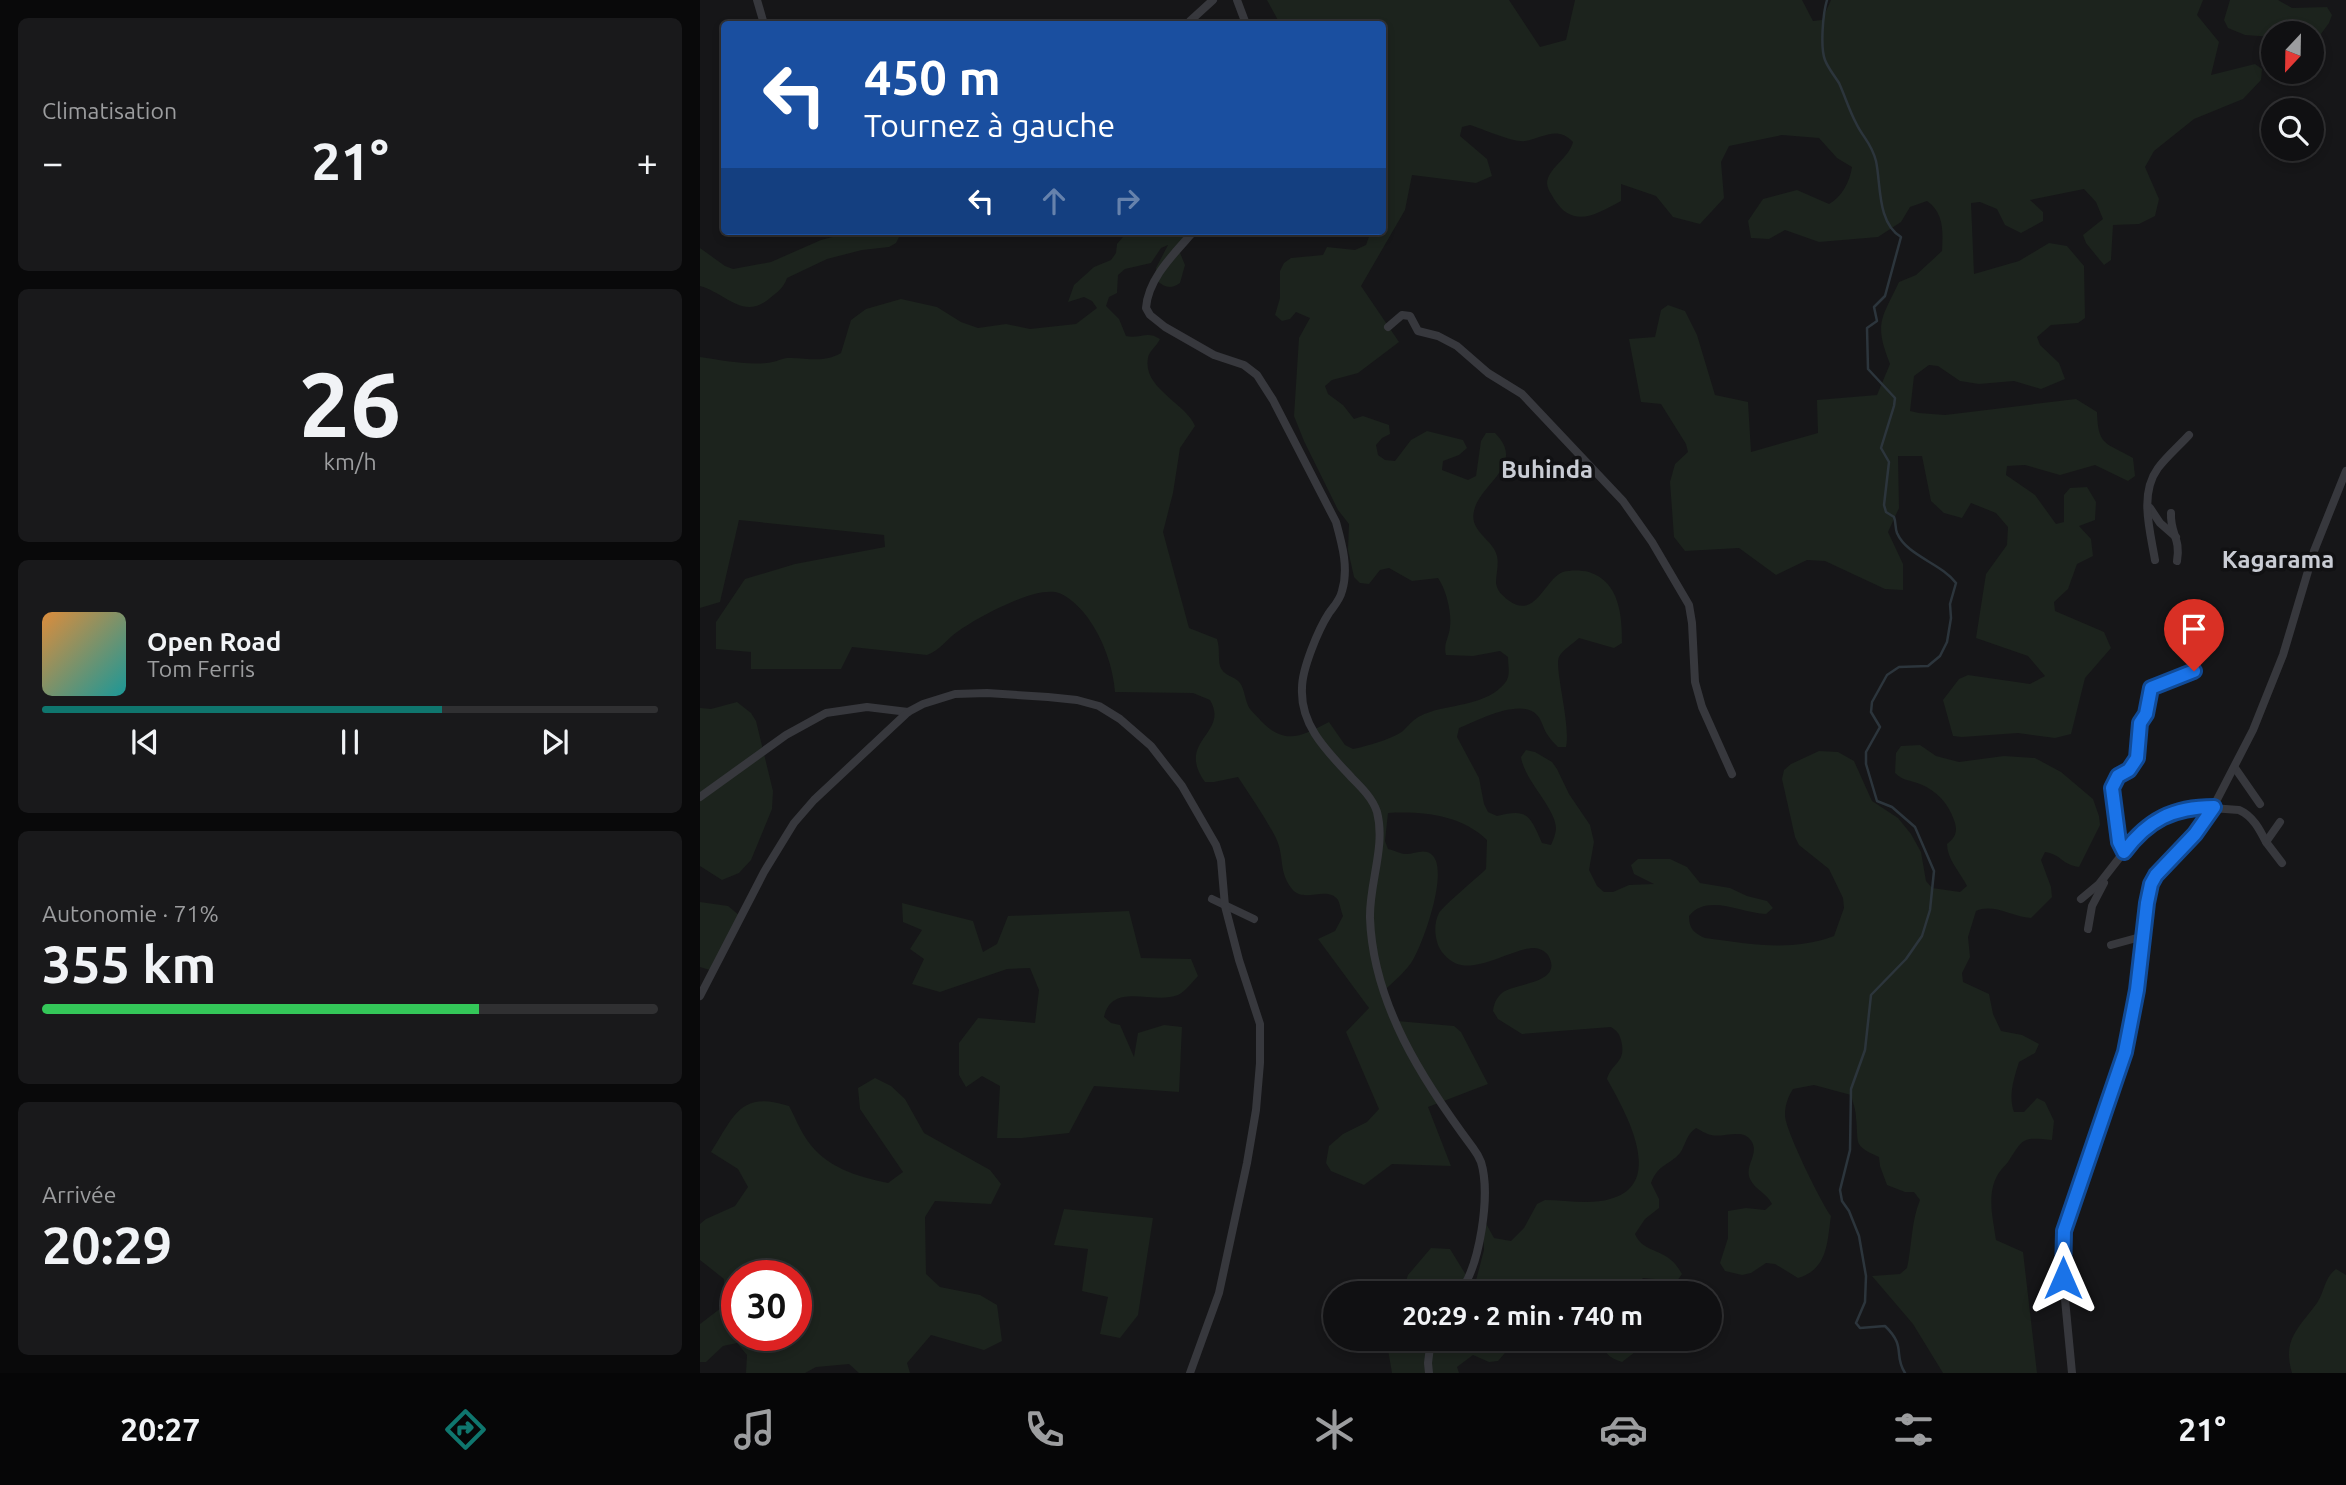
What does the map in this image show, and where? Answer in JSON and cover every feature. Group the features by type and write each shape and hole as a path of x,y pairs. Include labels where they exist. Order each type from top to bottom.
{"street":[{"path":"757,0 763,21"},
{"path":"1190,21 1213,0"},
{"path":"1237,0 1244,21"},
{"path":"1191,235 1166,264 1149,292 1146,308 1150,315 1165,327 1214,355 1244,365 1257,374 1336,523 1342,544 1345,573 1342,592 1318,636 1304,674 1304,712 1314,735 1366,793 1377,811 1379,829 1370,915 1373,950 1384,991 1413,1061 1481,1163 1483,1218 1479,1247 1465,1281"},
{"path":"1388,327 1402,315 1410,316 1418,331 1438,336 1457,346 1488,373 1522,394 1623,502 1658,552 1689,605 1695,682 1702,706 1732,774"},
{"path":"2155,560 2147,498 2151,480 2159,467 2189,435"},
{"path":"2072,1373 2063,1278 2064,1231 2125,1052 2137,990 2151,884 2156,875 2195,834 2214,807 2253,730 2283,655 2314,551 2346,471"},
{"path":"2147,498 2151,512 2176,537"},
{"path":"2171,513 2171,522 2180,546 2177,561"},
{"path":"2124,852 2119,842 2112,788 2118,776 2129,770 2137,758 2140,723 2146,714 2151,688 2194,671 2200,656"},
{"path":"700,996 764,872 794,822 908,712 923,704 956,694 987,693 1077,700 1098,706 1120,719 1151,746 1182,786 1216,845 1221,860 1226,906 1239,960 1260,1024 1256,1110 1247,1163 1219,1293 1190,1373"},
{"path":"700,797 786,735 826,713 867,707 908,712"},
{"path":"2235,768 2260,804"},
{"path":"2088,929 2092,906 2108,874 2131,843 2166,814 2184,809 2214,807 2245,813 2258,826 2282,863"},
{"path":"2266,842 2280,822"},
{"path":"2081,900 2108,874"},
{"path":"1212,899 1254,919"},
{"path":"2110,944 2144,936"},
{"path":"1429,1373 1430,1351"}],"shaded area":[{"path":"1267,0 1509,0 1540,47 1566,40 1575,0 1802,0 1813,21 1822,20 1831,0 2203,0 2197,15 2219,42 2211,75 2255,64 2261,68 2261,80 2243,99 2194,119 2154,151 2145,167 2159,199 2155,216 2139,224 2113,225 2111,260 2104,265 2086,243 2083,235 2103,219 2096,202 2084,189 2030,200 2043,212 2043,221 2021,233 2005,225 1997,209 1980,202 1971,203 1974,274 2019,261 2049,243 2067,246 2084,266 2085,318 2078,323 2051,325 2037,337 2040,345 2059,363 2065,379 2041,389 2014,381 1979,384 1960,381 1938,366 1929,365 1914,376 1910,411 1919,413 1945,415 2076,399 2097,412 2099,431 2105,442 2133,458 2135,476 2128,481 2095,465 2060,475 2025,465 2007,466 2006,475 2035,495 2056,524 2064,522 2064,495 2070,488 2087,487 2096,502 2095,520 2079,526 2091,539 2093,556 2077,564 2068,589 2054,602 2055,611 2104,632 2111,648 2085,678 2071,734 2055,738 2018,733 1953,736 1943,700 1959,679 1968,675 2030,684 2045,676 2028,656 1976,638 1986,574 2007,545 2008,527 1996,513 1971,503 1962,518 1944,513 1931,501 1922,456 1898,456 1899,508 1888,532 1903,564 1903,590 1885,589 1825,561 1807,560 1776,575 1739,548 1685,551 1674,537 1670,482 1675,464 1688,452 1686,444 1661,404 1641,402 1629,339 1655,337 1661,310 1668,305 1685,311 1697,335 1715,395 1748,402 1751,452 1818,433 1817,400 1877,395 1890,364 1881,330 1888,305 1899,282 1916,275 1942,251 1939,217 1927,201 1910,207 1901,222 1878,237 1819,242 1785,230 1769,239 1751,238 1748,221 1763,199 1797,190 1829,204 1841,193 1852,167 1837,158 1819,138 1782,135 1729,146 1721,162 1724,198 1700,224 1673,217 1656,196 1621,184 1621,201 1585,216 1569,214 1554,199 1547,184 1551,173 1571,147 1573,142 1567,137 1556,133 1520,141 1470,125 1462,127 1460,136 1487,159 1492,176 1476,183 1412,175 1405,210 1361,286 1399,342 1358,373 1332,380 1325,386 1328,394 1343,405 1354,419 1363,416 1389,425 1390,434 1376,445 1378,455 1385,460 1395,461 1411,440 1427,431 1463,440 1467,448 1459,455 1443,461 1442,470 1468,480 1476,476 1481,441 1486,433 1495,433 1504,444 1504,464 1478,501 1473,518 1478,530 1495,550 1498,559 1496,583 1500,593 1508,600 1518,605 1533,602 1556,576 1572,571 1589,572 1599,577 1613,592 1620,611 1622,643 1614,648 1579,638 1559,657 1566,747 1558,747 1552,741 1537,715 1520,708 1498,712 1459,728 1457,737 1479,778 1488,812 1497,816 1515,813 1527,816 1542,843 1551,845 1556,830 1551,811 1523,766 1521,757 1526,750 1552,762 1590,825 1594,842 1589,870 1597,886 1604,892 1613,892 1629,885 1654,884 1634,874 1631,865 1638,859 1670,859 1687,867 1700,883 1730,888 1767,901 1773,908 1766,914 1715,905 1696,909 1689,916 1690,924 1695,932 1705,938 1786,945 1834,936 1844,908 1843,898 1829,869 1799,845 1782,779 1784,770 1791,764 1819,751 1838,752 1854,761 1872,801 1898,818 1911,834 1921,852 1926,881 1932,888 1960,892 1967,886 1948,850 1947,844 1956,831 1955,824 1949,808 1937,794 1895,773 1896,753 1901,746 1920,745 1936,756 1959,762 2004,756 2035,758 2061,772 2093,799 2100,825 2079,867 2045,852 2041,860 2052,897 2031,918 1996,909 1976,911 1968,937 1970,957 1962,973 1963,982 1989,994 1993,1014 2001,1031 2022,1035 2039,1044 2035,1053 2019,1062 2012,1093 2014,1112 2024,1112 2037,1098 2045,1102 2054,1121 2052,1140 2024,1141 1996,1178 1992,1195 1996,1240 2023,1252 2037,1373 1943,1373 1913,1324 1872,1276 1900,1274 1907,1268 1913,1225 1920,1200 1914,1192 1905,1192 1887,1185 1879,1157 1864,1150 1859,1143 1856,1112 1851,1095 1814,1085 1793,1089 1787,1101 1785,1115 1797,1150 1831,1216 1821,1262 1808,1274 1798,1278 1775,1264 1766,1263 1751,1273 1742,1275 1725,1271 1720,1263 1728,1238 1728,1211 1746,1208 1765,1210 1772,1204 1750,1179 1749,1169 1754,1147 1748,1138 1739,1134 1716,1136 1696,1128 1680,1153 1654,1177 1651,1183 1659,1199 1659,1208 1645,1219 1635,1234 1646,1247 1666,1256 1674,1263 1682,1274 1677,1281 1643,1278 1640,1281 1476,1281 1484,1250 1483,1218 1494,1238 1511,1241 1524,1228 1537,1204 1545,1200 1586,1202 1610,1199 1627,1191 1636,1178 1639,1163 1631,1127 1607,1079 1621,1058 1622,1048 1618,1032 1611,1027 1522,1034 1498,1019 1493,1011 1502,993 1536,981 1550,972 1548,955 1534,948 1479,964 1461,965 1449,959 1438,945 1435,927 1437,917 1447,904 1486,869 1487,840 1465,825 1441,816 1388,813 1385,841 1388,849 1404,854 1428,852 1436,862 1438,875 1433,908 1416,954 1405,970 1384,991 1397,1021 1454,1026 1461,1032 1488,1084 1428,1107 1451,1166 1392,1164 1364,1185 1331,1171 1326,1163 1329,1146 1343,1134 1367,1122 1379,1109 1346,1032 1369,1008 1318,939 1335,931 1343,916 1338,900 1328,894 1303,895 1292,889 1283,870 1276,838 1238,777 1205,782 1197,768 1196,756 1213,721 1214,712 1210,700 1193,693 1115,692 1110,663 1103,644 1085,614 1064,596 1045,592 1018,599 977,619 927,655 852,647 841,669 751,669 751,652 716,649 716,622 745,579 795,564 885,547 884,535 739,520 720,602 700,608 700,357 758,363 787,358 814,359 834,356 841,353 851,320 866,309 901,299 937,307 961,322 978,328 1006,324 1030,329 1076,324 1097,308 1092,301 1084,297 1068,302 1074,285 1094,267 1111,260 1116,253 1117,244 1125,235 1189,235 1178,248 1185,265 1180,283 1168,287 1157,281 1156,268 1168,245 1161,248 1151,263 1125,269 1118,275 1117,293 1109,297 1106,306 1119,319 1126,336 1151,335 1160,339 1148,358 1148,369 1158,387 1183,410 1195,426 1180,448 1163,532 1189,628 1217,639 1219,663 1226,674 1240,683 1250,709 1270,729 1286,736 1302,734 1329,722 1345,745 1353,749 1394,736 1425,714 1480,700 1498,690 1509,674 1508,657 1500,651 1473,656 1446,655 1450,615 1446,595 1438,578 1412,581 1389,568 1380,570 1369,584 1360,583 1354,577 1348,550 1349,524 1338,510 1294,416 1299,338 1310,318 1296,312 1290,319 1282,321 1275,315 1280,298 1280,271 1284,263 1291,258 1323,255 1327,247 1355,250 1366,245 1370,235 1386,235 1386,21 1278,21"},
{"path":"2230,0 2278,0 2292,8 2327,7 2332,15 2324,30 2324,21 2261,21 2261,36 2245,35 2228,28 2224,20"},
{"path":"840,235 900,235 896,243 889,247 862,250 827,259 787,278 770,298 751,307 735,303 700,286 700,248 733,269 771,262 821,240"},
{"path":"737,702 751,713 756,721 773,791 772,809 751,860 739,873 722,880 700,866 700,708 711,709"},
{"path":"700,902 728,906 740,916 713,971 700,967"},
{"path":"902,903 973,921 983,952 997,944 1008,916 1129,911 1141,958 1191,959 1198,976 1178,995 1157,998 1135,996 1115,1000 1108,1006 1104,1017 1111,1023 1120,1025 1134,1057 1138,1033 1164,1025 1182,1027 1179,1092 1094,1086 1069,1133 997,1138 1000,1086 982,1076 966,1087 959,1075 959,1043 978,1018 1035,1023 1039,990 1030,968 1007,969 940,992 912,984 924,959 910,949 922,930 903,922"},
{"path":"875,1078 891,1086 905,1099 924,1133 990,1170 1001,1184 991,1204 935,1201 925,1217 926,1274 940,1287 980,1295 997,1305 1002,1341 984,1350 931,1335 907,1363 910,1373 859,1373 849,1364 816,1367 805,1373 746,1373 747,1355 744,1351 812,1351 812,1260 721,1260 721,1277 700,1260 700,1224 735,1206 748,1187 738,1169 711,1152 740,1110 759,1101 773,1102 789,1106 807,1140 823,1157 854,1174 888,1183 903,1172 860,1109 858,1088"},
{"path":"1064,1209 1153,1218 1138,1315 1120,1338 1100,1334 1108,1297 1082,1291 1088,1249 1054,1245"},
{"path":"1431,1248 1450,1249 1470,1281 1406,1281"},
{"path":"2336,1269 2346,1275 2346,1373 2292,1373 2289,1351 2294,1335 2317,1303 2329,1276"},
{"path":"721,1308 721,1348 706,1362 700,1362 700,1324"},
{"path":"1388,1351 1507,1351 1498,1361 1489,1362 1473,1355 1457,1367 1459,1373 1392,1373"},
{"path":"1605,1351 1635,1351 1622,1362"}],"waterway":[{"path":"1827,0 1823,30 1825,60 1872,149 1884,213 1893,231 1901,237 1885,296 1874,307 1877,321 1867,328 1868,369 1895,398 1881,448 1889,462 1884,505 1886,512 1894,517 1897,533 1908,548 1942,570 1956,583 1950,604 1947,642 1940,656 1928,666 1899,667 1887,675 1872,702 1871,712 1880,727 1866,752 1866,764 1877,801 1892,807 1915,827 1934,871 1930,910 1922,936 1906,959 1871,995 1865,1050 1851,1089 1850,1150 1840,1190 1842,1201 1859,1236 1866,1276 1865,1302 1856,1323 1860,1328 1885,1326 1892,1333 1905,1373"}],"district":[{"name":"Buhinda","path":"1547,469"},
{"name":"Kagarama","path":"2278,559"}],"route":[{"path":"2063,1278 2064,1231 2125,1052 2137,990 2151,884 2156,875 2206,821 2214,807 2184,809 2166,814 2124,852 2119,842 2112,788 2118,776 2129,770 2137,758 2140,723 2146,714 2151,688 2194,671"}]}
